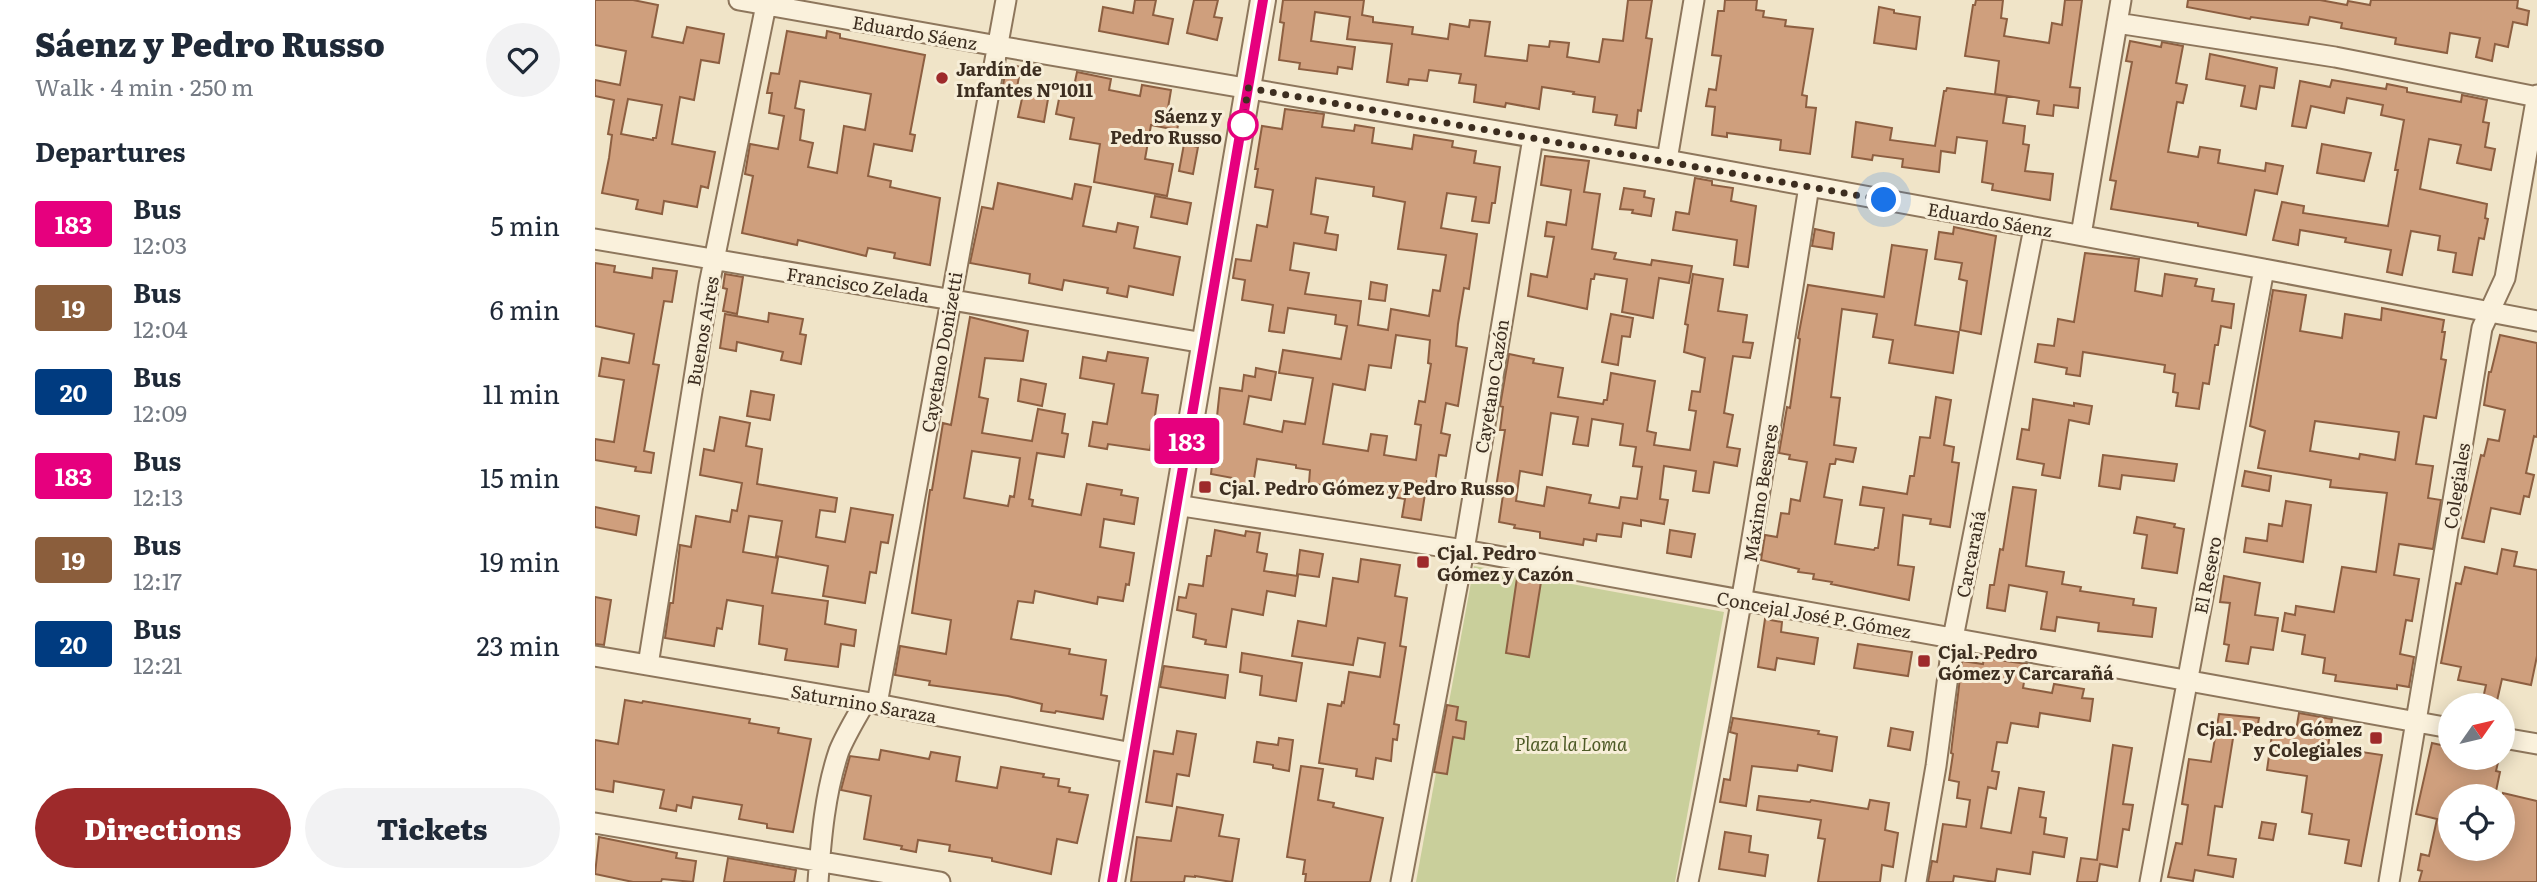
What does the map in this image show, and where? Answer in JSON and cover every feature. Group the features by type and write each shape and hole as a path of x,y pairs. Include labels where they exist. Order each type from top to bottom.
{"street":[{"name":"Eduardo Sáenz","path":"739,0 1667,160 2537,321"},
{"name":"Cayetano Donizetti","path":"818,882 831,778 848,731 871,703 1006,0"},
{"path":"1112,882 1132,752 1228,217 1263,0"},
{"path":"1667,160 1694,0"},
{"path":"2081,235 2121,0"},
{"name":"Buenos Aires","path":"648,665 709,285 716,261 766,3"},
{"path":"2117,23 2335,57 2537,96"},
{"name":"Colegiales","path":"2389,882 2482,328 2487,312 2498,297 2505,278 2537,96"},
{"name":"Cayetano Cazón","path":"1401,882 1464,550 1532,138"},
{"name":"Máximo Besares","path":"1688,882 1743,601 1809,186"},
{"name":"Carcarañá","path":"1916,882 1936,766 1953,638 2034,228"},
{"name":"Francisco Zelada","path":"595,239 1204,343"},
{"name":"El Resero","path":"2150,882 2264,269"},
{"name":"Concejal José P. Gómez","path":"1176,505 1464,550 2438,726"},
{"name":"Saturnino Saraza","path":"595,656 871,703 1132,752"},
{"path":"2515,740 2537,744"},
{"path":"595,823 940,882"}],"green space":[{"name":"Plaza la Loma","path":"1474,566 1724,612 1675,882 1416,882"}],"building":[{"path":"595,0 633,0 658,5 652,37 683,43 687,27 724,34 719,63 701,60 694,100 680,97 672,144 715,152 708,188 701,186 697,207 664,201 662,214 636,209 638,200 602,193 612,135 608,134 614,100 595,96 595,80 620,85 626,51 595,45","holes":["628,99 662,105 656,138 653,140 621,134"]},
{"path":"1135,0 1156,0 1153,15 1173,19 1168,44 1099,31 1103,7 1133,13"},
{"path":"1194,0 1218,0 1214,17 1222,18 1217,40 1187,33"},
{"path":"1283,0 1364,0 1362,15 1373,17 1373,22 1413,27 1412,34 1448,39 1450,24 1469,27 1470,20 1490,22 1485,56 1527,61 1529,45 1549,47 1550,41 1569,43 1567,57 1599,62 1603,39 1623,41 1628,0 1652,0 1646,38 1652,39 1636,128 1615,125 1617,115 1593,112 1595,97 1573,94 1574,92 1542,87 1539,109 1506,103 1505,107 1474,102 1476,85 1459,83 1461,74 1429,70 1427,81 1409,79 1408,85 1387,82 1392,44 1347,39 1350,17 1315,12 1311,41 1355,47 1352,69 1338,67 1337,74 1299,69 1300,63 1279,60 1284,23 1280,22"},
{"path":"1725,0 1757,0 1756,10 1764,11 1763,17 1786,20 1785,26 1813,29 1802,95 1807,96 1806,107 1816,108 1810,154 1780,150 1781,140 1727,133 1727,137 1712,135 1715,107 1706,106 1709,89 1716,90 1721,56 1712,55 1718,11 1724,11"},
{"path":"1976,0 2003,0 2001,18 2007,19 2004,36 2049,43 2052,23 2062,25 2065,0 2082,0 2070,87 2080,88 2078,108 2054,105 2053,116 2037,114 2039,101 1995,94 1999,61 1965,56"},
{"path":"2188,0 2320,0 2347,5 2348,1 2370,5 2371,0 2518,0 2517,8 2529,11 2527,25 2513,22 2508,47 2495,44 2492,61 2476,57 2480,38 2450,33 2447,53 2395,44 2396,38 2341,28 2342,23 2310,17 2308,25 2250,19 2187,7"},
{"path":"1879,7 1894,10 1894,13 1920,17 1916,49 1874,43"},
{"path":"787,31 826,38 827,31 840,34 840,38 925,55 910,134 915,135 912,151 874,144 868,176 891,181 890,187 940,198 930,265 894,258 895,253 868,248 866,256 798,240 797,245 742,233 753,176 745,174 750,144 778,149 784,116 769,113 772,93 767,93 771,73 779,74","holes":["800,81 871,94 865,130 844,126 837,173 808,167 813,143 800,140 804,110 795,108"]},
{"path":"2130,41 2161,47 2162,42 2183,46 2176,83 2187,85 2183,103 2177,102 2168,152 2198,157 2200,147 2220,150 2218,163 2265,171 2266,163 2283,166 2277,194 2255,190 2246,235 2198,226 2198,223 2111,209 2116,181 2110,180 2132,62 2126,61"},
{"path":"2210,54 2277,68 2274,88 2260,86 2256,109 2241,106 2245,86 2206,79"},
{"path":"1007,64 1021,67 1016,92 1002,90"},
{"path":"1077,72 1111,79 1109,90 1140,96 1142,85 1171,90 1167,114 1180,116 1177,130 1151,125 1145,159 1173,164 1167,196 1094,182 1100,144 1070,139 1074,118 1056,114 1061,89 1073,91"},
{"path":"2332,80 2386,89 2387,84 2407,88 2407,92 2461,102 2462,95 2487,100 2483,122 2489,123 2485,147 2495,149 2491,170 2457,163 2461,145 2429,139 2420,189 2487,204 2485,218 2488,219 2484,239 2479,238 2472,275 2453,272 2456,253 2438,250 2440,236 2411,231 2402,275 2387,272 2391,250 2300,230 2298,245 2273,240 2282,202 2304,206 2303,213 2388,226 2404,120 2381,115 2383,105 2347,98 2344,113 2311,106 2306,128 2292,126 2300,81 2330,87"},
{"path":"1947,88 2007,96 2003,123 2025,126 2023,144 2029,145 2025,171 2053,174 2050,200 1992,190 1993,184 1982,182 1987,141 1957,137 1955,153 1941,151 1939,172 1902,167 1903,159 1873,155 1872,160 1852,157 1856,122 1892,128 1890,140 1935,146 1944,91"},
{"path":"1023,94 1048,99 1044,122 1018,117"},
{"path":"1285,109 1324,114 1322,127 1354,131 1355,125 1374,128 1372,143 1412,149 1414,135 1453,141 1452,147 1476,151 1474,163 1500,167 1489,223 1472,221 1476,197 1447,193 1441,228 1477,234 1469,289 1464,288 1458,324 1456,346 1467,348 1458,406 1446,403 1441,433 1450,435 1446,456 1439,455 1435,482 1427,481 1421,520 1402,517 1405,499 1309,483 1310,470 1296,468 1296,465 1257,459 1253,485 1233,482 1233,478 1211,474 1220,388 1242,391 1244,375 1255,377 1256,368 1276,372 1271,400 1249,396 1244,424 1282,432 1284,421 1305,424 1313,378 1279,373 1283,350 1341,359 1347,326 1335,324 1336,315 1288,308 1284,333 1269,331 1273,305 1242,300 1245,280 1233,278 1236,259 1251,261 1257,225 1267,227 1273,190 1255,187 1262,126 1282,129","holes":["1316,178 1374,187 1373,196 1405,202 1398,249 1446,255 1440,291 1433,290 1429,316 1391,309 1388,330 1358,325 1361,301 1305,294 1309,273 1290,270 1294,243 1336,250 1338,235 1325,233 1328,217 1311,214","1396,335 1430,340 1428,363 1431,364 1425,402 1419,401 1415,424 1421,425 1416,460 1384,455 1387,436 1371,434 1368,451 1323,444 1333,384 1365,390 1369,365 1391,368"]},
{"path":"1184,144 1198,147 1193,174 1179,171"},
{"path":"2322,144 2371,153 2364,181 2317,173"},
{"path":"1545,156 1589,161 1584,192 1600,194 1592,249 1616,253 1614,259 1651,265 1652,260 1692,266 1689,283 1659,278 1653,318 1622,312 1627,279 1595,274 1594,279 1591,279 1587,309 1528,296 1531,274 1547,277 1554,237 1545,236 1547,222 1566,225 1571,190 1541,185"},
{"path":"1695,178 1712,181 1712,185 1733,188 1731,201 1756,206 1748,267 1734,265 1737,240 1673,230 1676,212 1689,214"},
{"path":"998,183 1072,199 1075,184 1091,187 1083,226 1116,232 1118,223 1138,227 1134,248 1180,257 1173,295 1129,286 1127,297 1107,293 1108,288 1064,280 1062,290 1029,283 1030,274 970,263 982,207 993,209"},
{"path":"1624,188 1645,191 1644,197 1654,199 1651,216 1620,209"},
{"path":"1155,196 1191,203 1187,224 1151,217"},
{"path":"1954,227 1996,236 1981,334 1960,330 1967,281 1959,279 1962,263 1935,259 1939,232 1953,234"},
{"path":"1815,229 1834,233 1832,249 1812,246"},
{"path":"1892,245 1927,250 1915,325 1959,332 1953,373 1889,363 1893,340 1873,337 1877,314 1842,309 1831,397 1840,398 1834,445 1856,448 1853,462 1836,459 1835,464 1830,464 1824,497 1842,500 1835,544 1874,550 1878,548 1884,508 1860,505 1863,487 1907,494 1910,476 1914,476 1920,437 1930,438 1936,397 1951,400 1944,445 1954,447 1952,462 1959,463 1950,527 1930,524 1931,519 1903,515 1898,565 1914,567 1909,600 1831,584 1832,582 1813,579 1814,574 1798,572 1799,569 1761,560 1765,535 1777,537 1781,513 1789,514 1791,499 1800,501 1807,462 1789,459 1790,455 1779,453 1787,407 1790,408 1800,339 1798,338 1808,285 1884,297"},
{"path":"2085,253 2139,259 2135,291 2162,296 2165,274 2197,279 2195,286 2214,289 2212,301 2234,304 2231,328 2221,326 2209,384 2203,383 2199,409 2176,406 2178,393 2173,392 2175,374 2164,372 2165,365 2083,352 2080,376 2066,374 2067,368 2035,362 2038,344 2054,346 2058,319 2074,322"},
{"path":"595,263 615,266 614,272 652,278 653,268 677,271 672,302 664,301 653,364 659,365 644,451 654,453 651,473 635,471 636,467 595,460 595,439 614,442 624,380 599,376 602,358 629,363 634,334 595,326"},
{"path":"725,274 743,277 737,314 723,311 727,289 723,288"},
{"path":"1693,274 1723,279 1718,311 1747,315 1743,342 1753,343 1750,358 1733,356 1724,413 1733,415 1727,447 1740,449 1737,466 1714,462 1709,493 1693,491 1696,471 1664,466 1660,499 1668,500 1664,524 1641,520 1641,526 1623,523 1621,537 1597,534 1596,541 1584,539 1583,545 1540,538 1540,532 1514,528 1515,525 1499,522 1503,495 1495,494 1505,430 1500,430 1503,407 1500,406 1509,354 1534,359 1533,363 1563,368 1558,397 1603,404 1604,400 1607,400 1611,373 1655,381 1647,431 1656,433 1654,445 1690,450 1696,411 1689,410 1692,391 1700,392 1705,358 1684,352 1688,325 1685,324","holes":["1551,413 1578,417 1573,444 1588,446 1592,419 1623,424 1620,445 1636,447 1633,466 1642,467 1637,499 1621,497 1619,508 1589,503 1591,495 1547,487 1544,506 1516,501 1520,471 1542,475"]},
{"path":"1371,282 1387,285 1385,301 1369,299"},
{"path":"2273,290 2306,295 2300,331 2342,338 2345,314 2381,320 2382,308 2444,320 2441,359 2446,360 2436,418 2424,416 2416,464 2433,466 2428,498 2441,500 2433,549 2399,544 2394,575 2419,579 2412,621 2406,620 2400,654 2414,657 2409,687 2397,685 2397,689 2335,681 2336,675 2323,673 2325,658 2302,654 2305,635 2282,631 2285,613 2295,615 2296,606 2334,612 2342,567 2376,572 2387,493 2330,487 2331,480 2258,468 2265,431 2250,426","holes":["2315,421 2399,432 2395,460 2360,454 2359,459 2310,451"]},
{"path":"769,313 803,319 800,334 806,335 801,364 781,360 783,352 737,342 736,351 720,348 725,314 768,322"},
{"path":"1611,314 1633,318 1630,337 1622,336 1618,365 1602,362"},
{"path":"970,317 1028,331 1023,361 985,358 979,397 988,399 982,433 1032,441 1038,409 1065,414 1062,433 1068,434 1064,457 1037,453 1029,499 1033,500 1032,506 1081,515 1087,484 1122,490 1121,495 1138,498 1134,524 1104,519 1100,547 1134,553 1129,585 1126,584 1123,601 1098,597 1097,604 1035,591 1033,603 1018,601 1011,639 1070,649 1069,654 1106,660 1101,695 1107,696 1103,719 1041,711 1042,704 1008,696 929,685 930,681 895,675 900,646 946,654 951,620 912,613 943,423 951,425","holes":["972,451 1020,458 1014,497 1010,496 1008,506 964,498"]},
{"path":"2500,335 2537,343 2537,437 2534,436 2526,473 2534,475 2529,497 2524,496 2520,514 2491,508 2484,542 2462,538 2481,455 2484,456 2488,439 2499,441 2505,410 2484,405 2489,372"},
{"path":"1108,352 1148,358 1142,393 1158,395 1150,450 1108,444 1107,449 1089,446 1093,422 1107,424 1114,384 1080,378 1083,357 1106,361"},
{"path":"1021,379 1046,384 1042,406 1018,401"},
{"path":"751,391 774,395 770,420 747,416"},
{"path":"2033,399 2074,406 2074,403 2092,406 2089,424 2069,420 2060,478 2042,475 2044,464 2017,459 2022,429 2029,430"},
{"path":"720,417 750,423 746,446 762,449 757,484 837,498 835,512 820,510 816,537 845,542 851,508 893,515 888,543 881,542 876,573 870,572 865,603 823,596 828,566 776,556 782,521 749,516 743,552 778,558 772,593 828,601 825,624 856,630 854,646 841,644 838,667 785,660 787,649 759,644 763,606 727,600 722,629 717,628 714,646 665,638 670,603 673,603 680,545 691,547 696,516 730,522 732,510 737,511 742,483 700,475 704,449 714,451"},
{"path":"2103,455 2177,464 2174,481 2122,475 2120,489 2099,486"},
{"path":"2245,471 2271,476 2269,491 2242,486"},
{"path":"2013,487 2036,490 2026,566 2064,572 2062,584 2081,587 2080,591 2134,599 2133,605 2156,608 2152,637 2098,631 2099,623 2057,617 2055,631 2041,629 2047,592 2009,585 2005,611 1987,608 1990,585 1994,585 2000,549 2003,550"},
{"path":"2286,501 2311,505 2303,562 2244,552 2246,538 2267,541 2269,524 2282,526"},
{"path":"595,507 639,516 636,535 595,527"},
{"path":"2137,517 2175,524 2174,527 2184,529 2177,573 2142,568 2147,535 2134,533"},
{"path":"1215,530 1245,536 1246,531 1260,533 1257,552 1267,554 1264,571 1298,576 1295,596 1267,591 1263,615 1232,609 1226,647 1205,644 1206,640 1193,637 1196,614 1177,610 1179,597 1186,598 1189,584 1203,586 1207,556 1211,556"},
{"path":"1670,530 1695,534 1691,557 1667,553"},
{"path":"2502,549 2517,552 2514,566 2537,570 2537,656 2531,685 2502,679 2499,693 2484,693 2486,685 2458,680 2461,667 2441,663 2456,583 2461,584 2465,567 2497,574"},
{"path":"1300,550 1323,554 1319,577 1297,574"},
{"path":"1361,559 1400,565 1395,596 1407,598 1400,646 1406,647 1394,724 1399,725 1397,740 1393,739 1391,761 1376,758 1373,779 1356,776 1357,769 1319,763 1328,704 1341,706 1342,702 1344,703 1349,672 1380,677 1385,643 1358,638 1353,665 1292,656 1298,621 1326,626 1333,578 1358,582"},
{"path":"2224,576 2260,583 2255,615 2278,618 2273,650 2251,647 2248,664 2226,661 2229,645 2224,644 2230,603 2220,602"},
{"path":"1517,578 1541,582 1529,657 1506,653"},
{"path":"595,597 611,600 604,645 595,644"},
{"path":"1765,619 1782,622 1781,632 1818,638 1814,664 1777,658 1775,670 1758,667"},
{"path":"1858,644 1912,652 1908,676 1854,668"},
{"path":"1242,653 1302,663 1296,701 1260,695 1262,676 1240,672"},
{"path":"1984,658 2027,664 2023,688 2052,693 2054,684 2084,689 2082,698 2093,699 2090,721 2040,713 2038,727 2011,723 2007,743 1997,742 1992,771 1999,772 1996,789 1988,787 1981,828 2011,833 2019,788 2044,792 2040,817 2046,818 2044,834 2067,838 2064,857 2033,852 2030,874 1997,869 1995,882 1954,876 1953,882 1928,882 1932,861 1937,862 1943,824 1966,827 1970,800 1957,798 1959,782 1949,780 1951,753 1962,661 1983,664"},
{"path":"1164,666 1228,675 1225,698 1160,687"},
{"path":"625,700 750,719 749,723 779,728 778,733 811,739 793,832 767,828 767,824 739,819 742,805 693,797 691,808 677,805 676,811 660,808 664,790 614,781 613,792 595,789 595,740 618,744"},
{"path":"1447,705 1458,707 1456,720 1466,722 1464,739 1453,737 1447,774 1434,772"},
{"path":"2299,713 2332,719 2328,747 2382,755 2361,866 2345,863 2349,840 2309,834 2312,814 2302,812 2307,776 2267,770 2273,727 2296,731"},
{"path":"2219,714 2259,718 2256,736 2234,732 2222,807 2215,806 2208,855 2236,859 2233,877 2195,870 2193,881 2168,877 2176,843 2182,844 2188,805 2182,804 2189,759 2211,762"},
{"path":"1733,718 1819,731 1818,734 1837,737 1832,771 1798,765 1797,771 1752,766 1746,806 1720,802 1724,779 1730,780 1737,734 1730,732"},
{"path":"1891,728 1913,732 1910,750 1888,746"},
{"path":"1177,731 1196,734 1189,776 1177,774 1172,806 1146,802 1154,751 1173,754"},
{"path":"1279,738 1293,740 1289,771 1254,762 1257,742 1278,745"},
{"path":"2432,743 2438,744 2438,770 2500,772 2498,784 2438,784 2438,861 2515,861 2515,796 2537,801 2537,882 2419,882 2422,871 2418,870 2421,854 2429,856 2437,819 2416,814"},
{"path":"2113,745 2132,748 2123,804 2133,805 2129,830 2123,829 2117,867 2100,864 2097,882 2077,882 2081,858 2097,860"},
{"path":"881,750 929,759 931,752 960,757 956,781 997,788 1001,767 1059,779 1058,786 1070,788 1069,792 1088,795 1077,843 1057,839 1051,874 992,861 992,858 949,851 950,845 918,840 916,852 901,849 902,846 864,839 871,796 841,790 850,756 879,760"},
{"path":"1301,766 1323,769 1318,800 1334,803 1333,807 1383,818 1370,882 1305,882 1305,860 1287,857"},
{"path":"1759,796 1811,800 1868,809 1870,800 1889,803 1885,830 1898,833 1893,867 1882,865 1880,882 1818,882 1825,839 1818,838 1821,820 1757,810"},
{"path":"1177,807 1223,815 1219,836 1239,839 1232,882 1185,876 1184,882 1131,882 1137,837 1171,841"},
{"path":"2262,822 2276,824 2273,840 2259,838"},
{"path":"1725,832 1751,836 1749,852 1768,855 1765,876 1719,869"},
{"path":"599,837 677,853 676,858 696,861 693,882 662,879 661,882 633,882 595,874"},
{"path":"728,858 796,870 794,882 724,882"}],"bus line":[{"name":"183","path":"1112,882 1132,752 1228,217 1263,0"}],"place":[{"name":"Jardín de Infantes Nº1011","path":"942,78"},
{"name":"Sáenz y Pedro Russo","path":"1243,125"},
{"name":"Cjal. Pedro Gómez y Pedro Russo","path":"1205,487"},
{"name":"Cjal. Pedro Gómez y Cazón","path":"1423,562"},
{"name":"Cjal. Pedro Gómez y Carcarañá","path":"1924,661"},
{"name":"Cjal. Pedro Gómez y Colegiales","path":"2376,738"}],"route":[{"path":"1243,125 1248,88 1884,200"}]}
